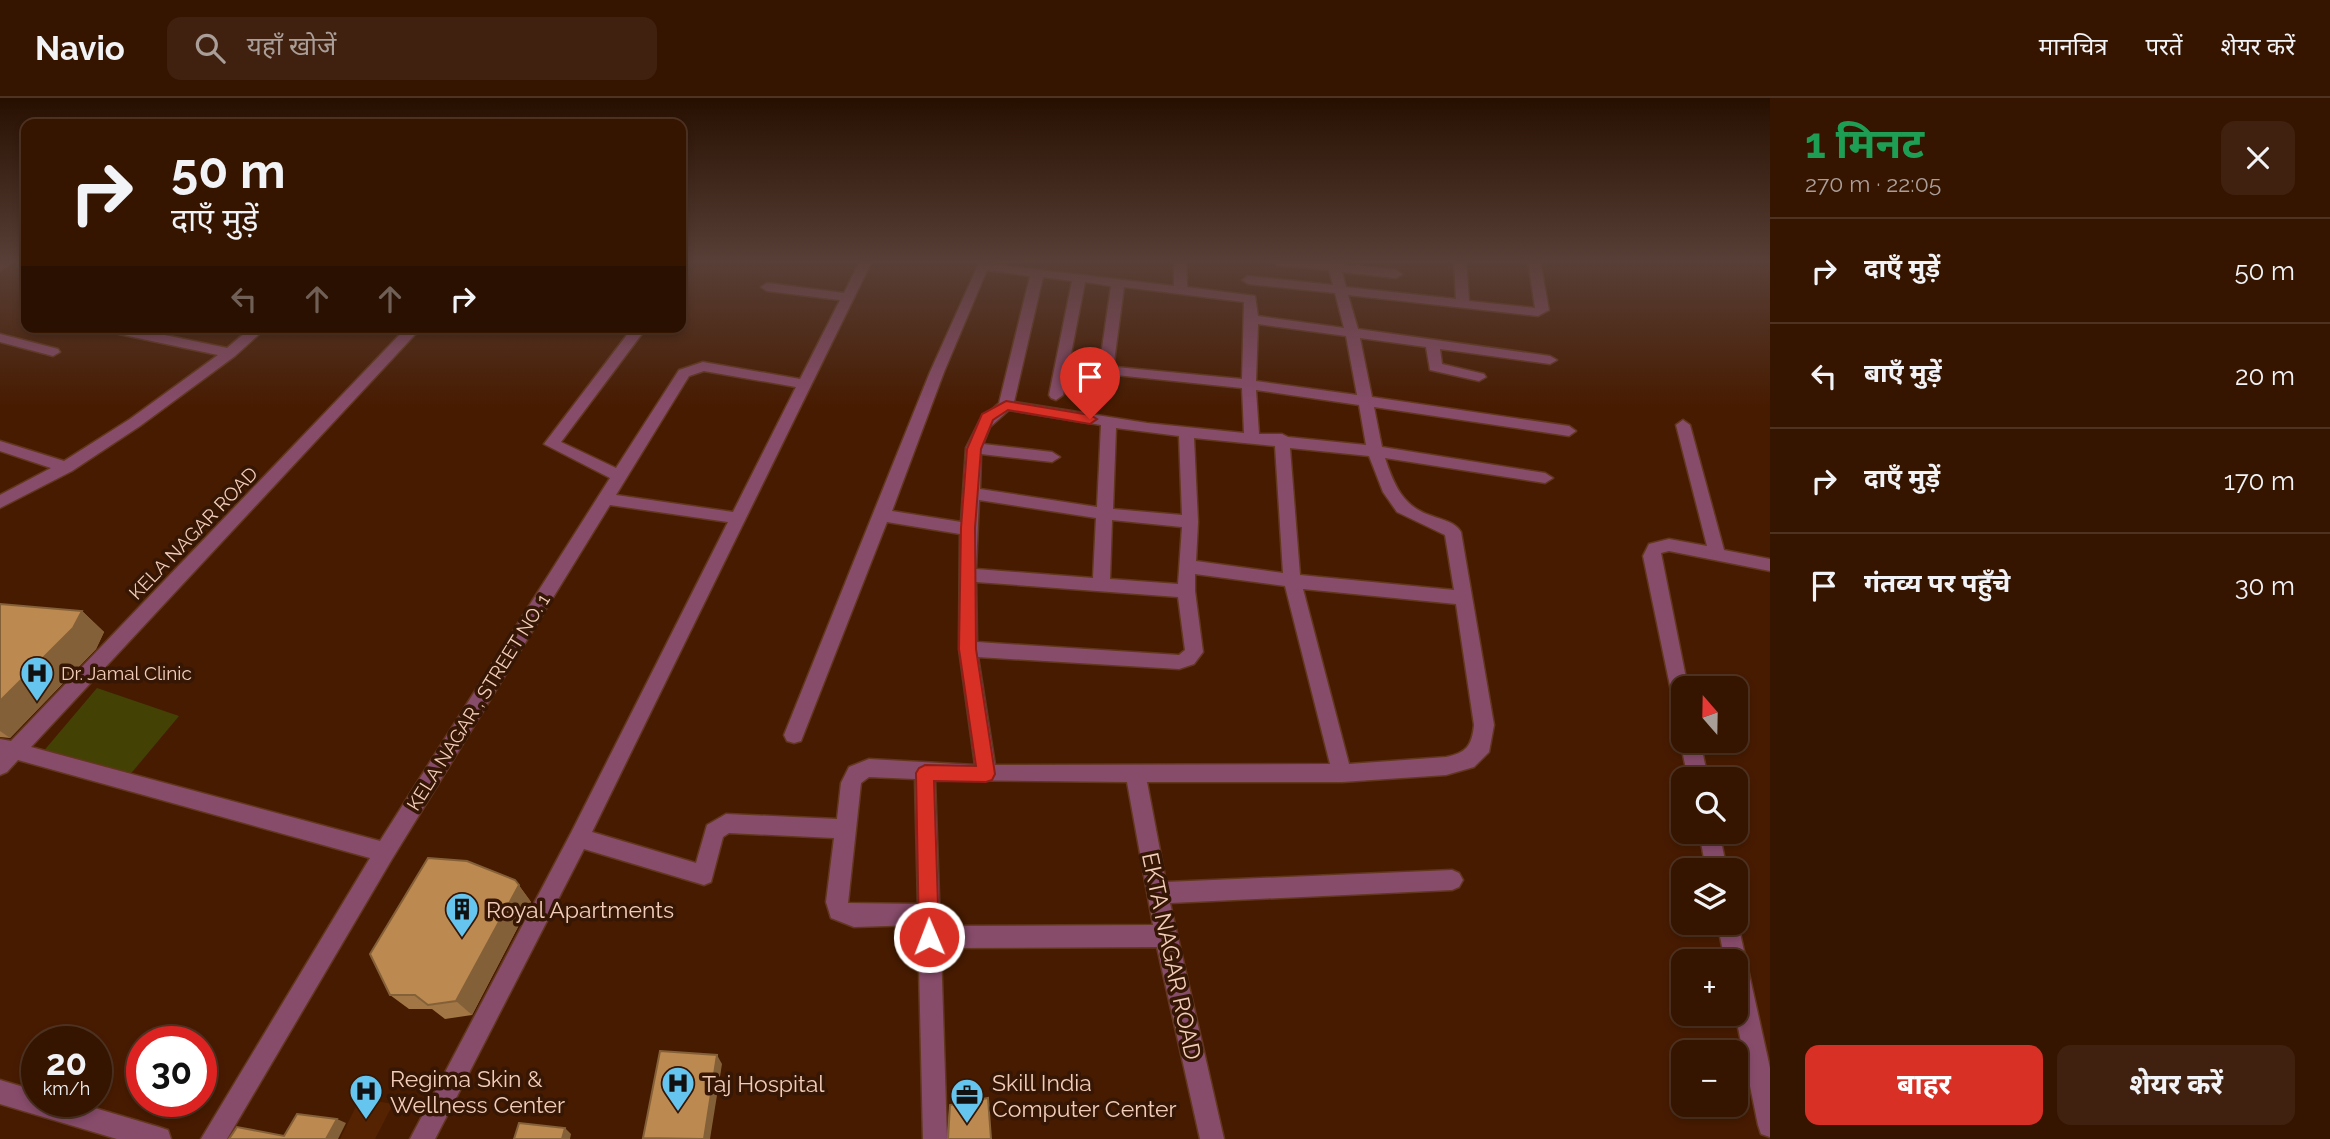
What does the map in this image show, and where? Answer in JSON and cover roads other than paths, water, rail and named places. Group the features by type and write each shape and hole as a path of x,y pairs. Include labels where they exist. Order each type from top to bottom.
{"street":[{"path":"422,1139 579,838 802,384 842,310"},
{"path":"794,735 964,310"},
{"path":"1006,405 1029,310"},
{"path":"1056,395 1073,310"},
{"path":"1114,310 1107,362 1111,371 1249,384 1569,431"},
{"path":"1251,310 1249,384 1252,438"},
{"path":"929,914 854,916 839,911 837,902 851,783 856,774 869,768 925,773 986,774 1342,773 1446,766 1467,761 1482,746 1484,725 1453,532 1446,526 1401,509 1390,495 1375,451 1363,400 1347,310"},
{"path":"1515,310 1531,312 1542,310"},
{"path":"1252,319 1550,360"},
{"path":"134,333 230,353"},
{"path":"0,502 67,467 120,433 230,353 253,333"},
{"name":"KELA NAGAR ROAD","path":"5,755 409,333"},
{"path":"619,476 552,443 635,333"},
{"path":"0,338 53,352"},
{"path":"1433,344 1435,367 1479,377"},
{"name":"KELA NAGAR , STREET NO. 1","path":"213,1139 385,852 684,373 691,368 703,366 802,384"},
{"path":"986,774 968,649 968,528 974,449 987,417 1006,405 1109,423 1282,439 1545,478"},
{"path":"1101,585 1109,423"},
{"path":"1683,425 1717,554"},
{"path":"968,649 1179,662 1188,659 1194,652 1186,592 1190,522 1186,431"},
{"path":"1282,439 1292,580 1342,773"},
{"path":"0,446 67,467"},
{"path":"974,449 1052,457"},
{"path":"972,493 1105,514 1190,522"},
{"path":"604,499 737,517"},
{"path":"882,514 968,528"},
{"path":"1677,676 1651,556 1655,548 1669,545 1770,565"},
{"path":"1186,566 1464,598"},
{"path":"968,575 1186,592"},
{"path":"5,755 385,852"},
{"path":"925,773 935,1139"},
{"name":"EKTA NAGAR ROAD","path":"1135,774 1166,936 1212,1139"},
{"path":"579,838 704,875 714,832 726,823 847,829"},
{"path":"1158,893 1452,880"},
{"path":"929,937 1166,936"},
{"path":"1748,1019 1770,1125"},
{"path":"0,1092 159,1139"}],"place":[{"name":"Dr. Jamal Clinic","path":"37,703"},
{"name":"Royal Apartments","path":"462,939"},
{"name":"Taj Hospital","path":"678,1113"},
{"name":"Regima Skin & Wellness Center","path":"366,1121"},
{"name":"Skill India Computer Center","path":"967,1125"}]}
